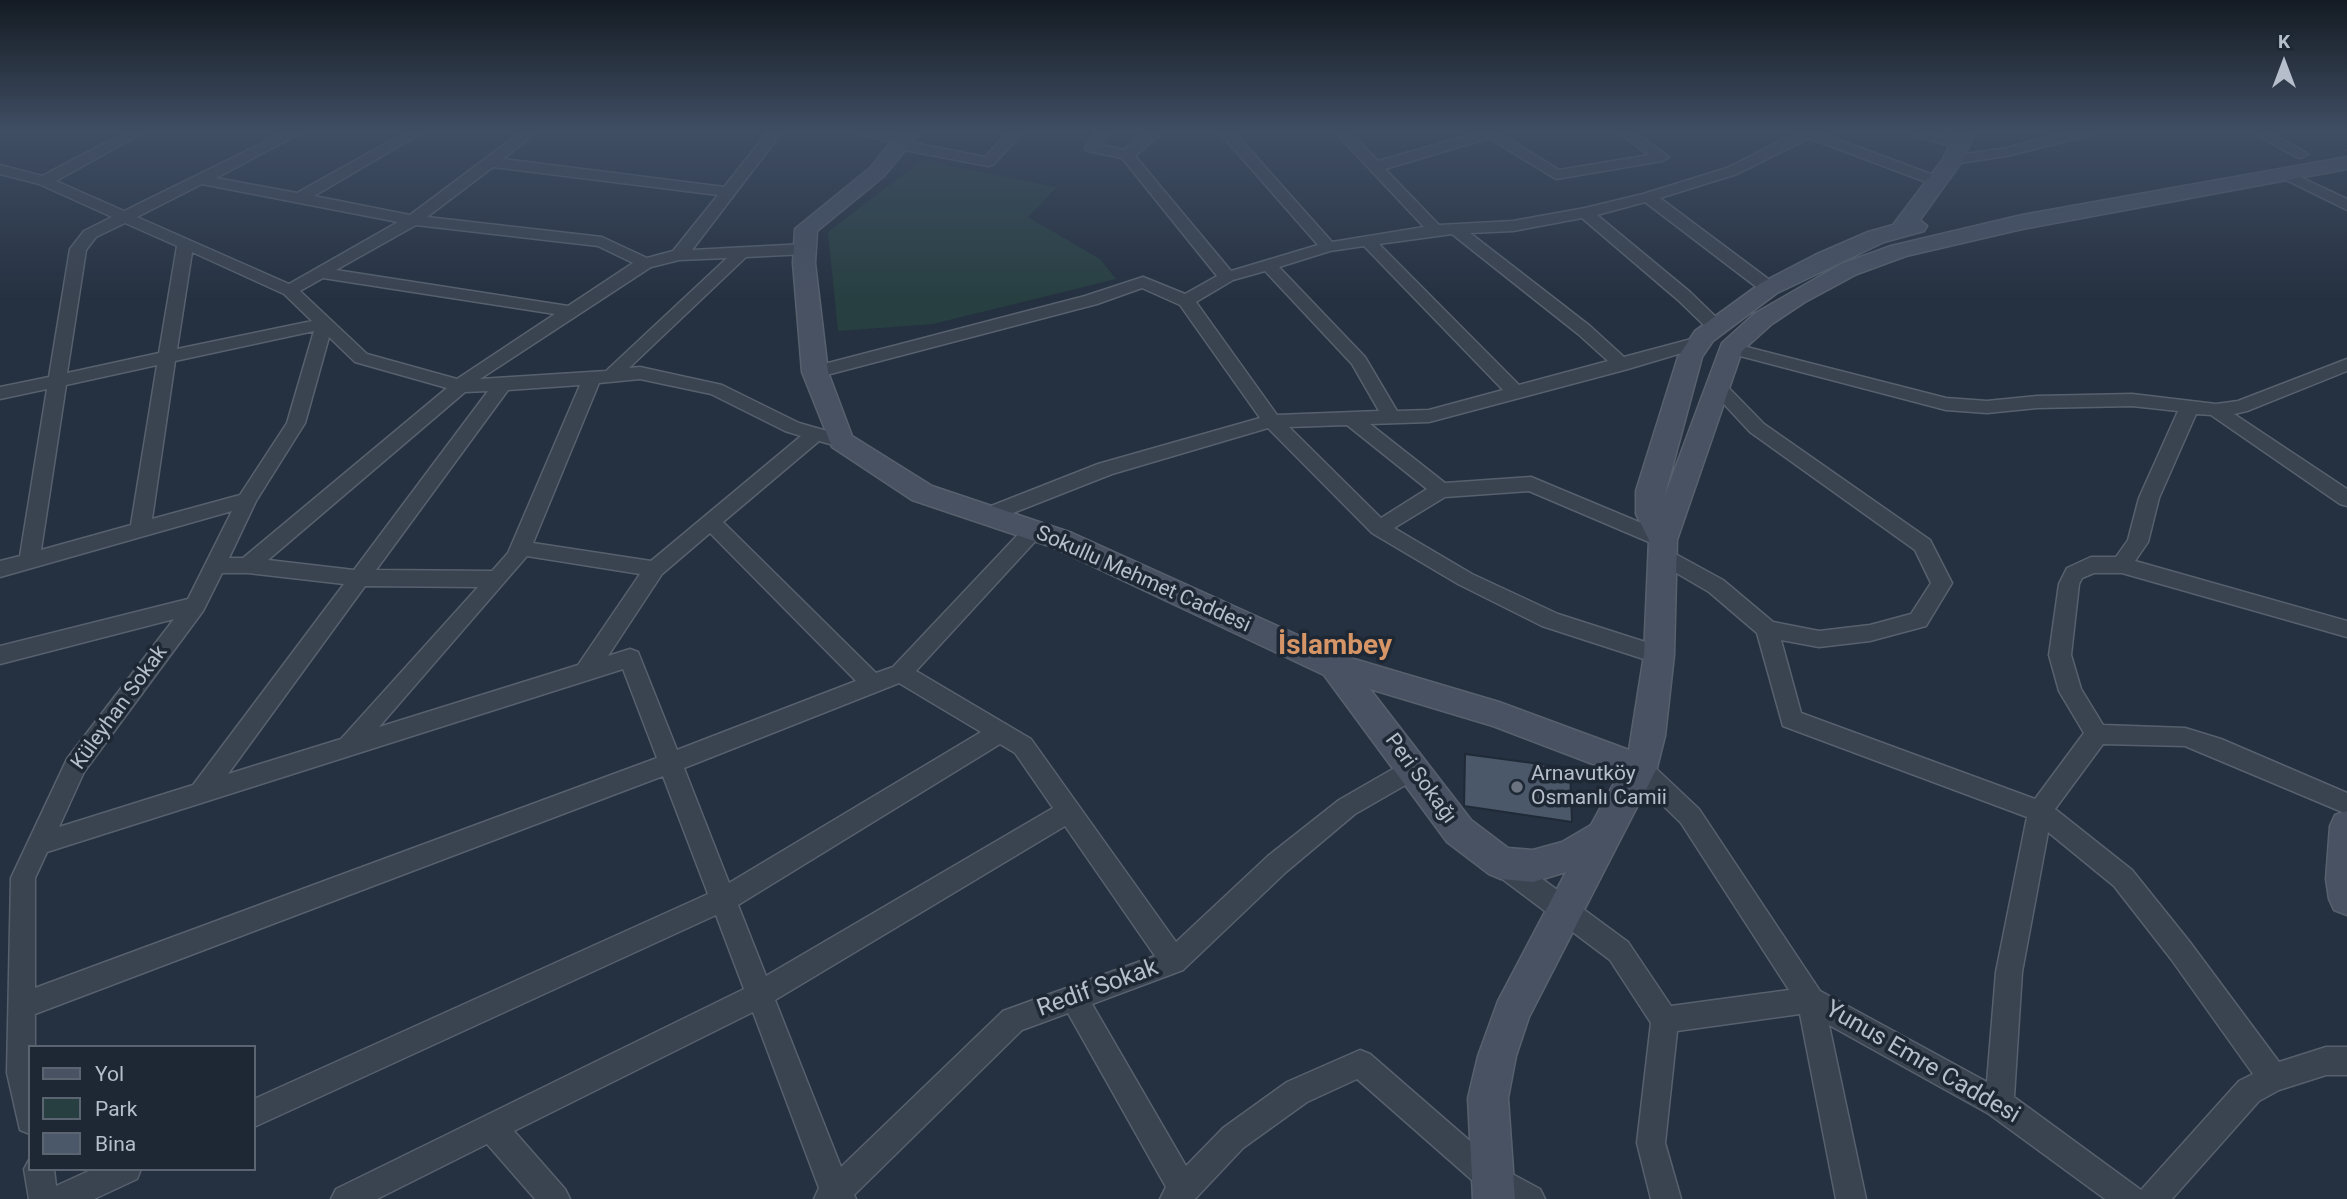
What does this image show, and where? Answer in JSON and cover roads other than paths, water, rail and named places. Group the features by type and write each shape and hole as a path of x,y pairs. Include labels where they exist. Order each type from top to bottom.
{"main road":[{"path":"828,438 815,372 805,249 806,229 857,188"},
{"path":"1902,229 1934,188"},
{"path":"1663,548 1650,514 1650,491 1690,357 1707,334 1769,288 1853,246 1902,229 2120,188"},
{"path":"1492,1189 1488,1098 1497,1056 1511,1014 1562,910 1640,768 1649,736 1659,655 1663,548 1716,385 1731,348 1763,319 1797,297 1849,269 1899,251 2022,222 2209,188"},
{"name":"Sokullu Mehmet Caddesi","path":"828,438 922,493 1062,540 1335,666 1499,715 1640,768"},
{"name":"Peri Sokağı","path":"1335,666 1459,831 1501,863"},
{"path":"2347,826 2344,879 2347,899"},
{"path":"1501,863 1533,866 1572,855 1601,837"}],"street":[{"path":"59,188 290,290 361,358 460,387 640,373 716,389 792,427 828,438"},
{"path":"29,561 78,250 90,234 181,188"},
{"path":"247,188 413,220 602,242 645,264"},
{"path":"300,198 318,188"},
{"path":"290,290 413,220 456,188"},
{"path":"696,188 728,192"},
{"path":"679,255 731,188"},
{"path":"1154,188 1227,276"},
{"path":"1276,188 1328,247"},
{"path":"1395,188 1435,230"},
{"path":"1186,301 1227,276 1328,247 1435,230 1458,231 1513,226 1585,213 1677,188"},
{"path":"2313,188 2347,205"},
{"path":"1648,197 1769,288"},
{"path":"988,515 1105,469 1272,421 1429,416 1622,365 1707,334 1684,296 1585,213"},
{"path":"1458,231 1584,330 1622,365"},
{"path":"1368,241 1515,392"},
{"path":"140,530 185,244"},
{"path":"247,565 460,387 645,264 679,255 805,249"},
{"path":"348,747 517,557 602,377 742,252"},
{"path":"1268,265 1359,361 1392,418"},
{"path":"321,273 572,312"},
{"path":"815,372 1091,300 1143,282 1186,301 1272,421 1378,528 1465,579 1550,620 1659,655"},
{"path":"0,393 325,323"},
{"name":"Küleyhan Sokak","path":"28,1110 21,1073 23,878 75,766 196,605 247,500 296,423 325,323"},
{"path":"1731,348 1945,404 1987,408 2037,402 2132,400 2216,410 2241,407 2347,365"},
{"path":"201,793 502,384"},
{"path":"1378,528 1441,490 1531,484 1663,548 1716,586 1767,629 1819,639 1870,632 1918,620 1942,583 1923,545 1757,428 1716,385"},
{"path":"2122,565 2138,542 2149,498 2189,408"},
{"path":"2216,410 2347,499"},
{"path":"1353,420 1441,490"},
{"path":"586,672 655,569 711,522 828,438"},
{"path":"0,569 247,500"},
{"path":"711,522 873,684"},
{"path":"22,1006 670,763 901,673 1033,531"},
{"path":"521,548 655,569"},
{"path":"215,566 247,565 361,578 497,579"},
{"path":"2097,734 2070,691 2060,655 2069,584 2074,573 2091,565 2122,565 2347,629"},
{"path":"0,655 196,605"},
{"path":"1767,629 1791,719 2040,811 2123,878 2180,950 2273,1078"},
{"path":"39,844 630,658 836,1197"},
{"path":"901,673 1023,746 1174,961"},
{"path":"256,1112 723,900 1000,732"},
{"path":"2097,734 2185,737 2213,746 2347,804"},
{"path":"1999,1104 2009,972 2040,811 2097,734"},
{"name":"Yunus Emre Caddesi","path":"1640,768 1690,816 1811,1000 1999,1104 2130,1199"},
{"name":"Redif Sokak","path":"836,1197 1013,1020 1174,961 1277,864 1347,807 1413,769"},
{"path":"346,1199 759,995 1069,811"},
{"path":"1501,863 1619,951 1665,1020 1651,1143 1666,1199"},
{"path":"1074,997 1179,1194 1233,1138 1297,1092 1360,1064 1492,1189 1530,1199"},
{"path":"1665,1020 1811,1000 1851,1199"},
{"path":"2152,1199 2249,1091 2273,1078 2326,1061 2347,1061"},
{"path":"491,1127 555,1199"},
{"path":"39,1171 44,1199"},
{"path":"60,1199 123,1171"}],"place":[{"name":"Arnavutköy Osmanlı Camii","path":"1517,787"}],"district":[{"name":"İslambey","path":"1335,647"}]}
